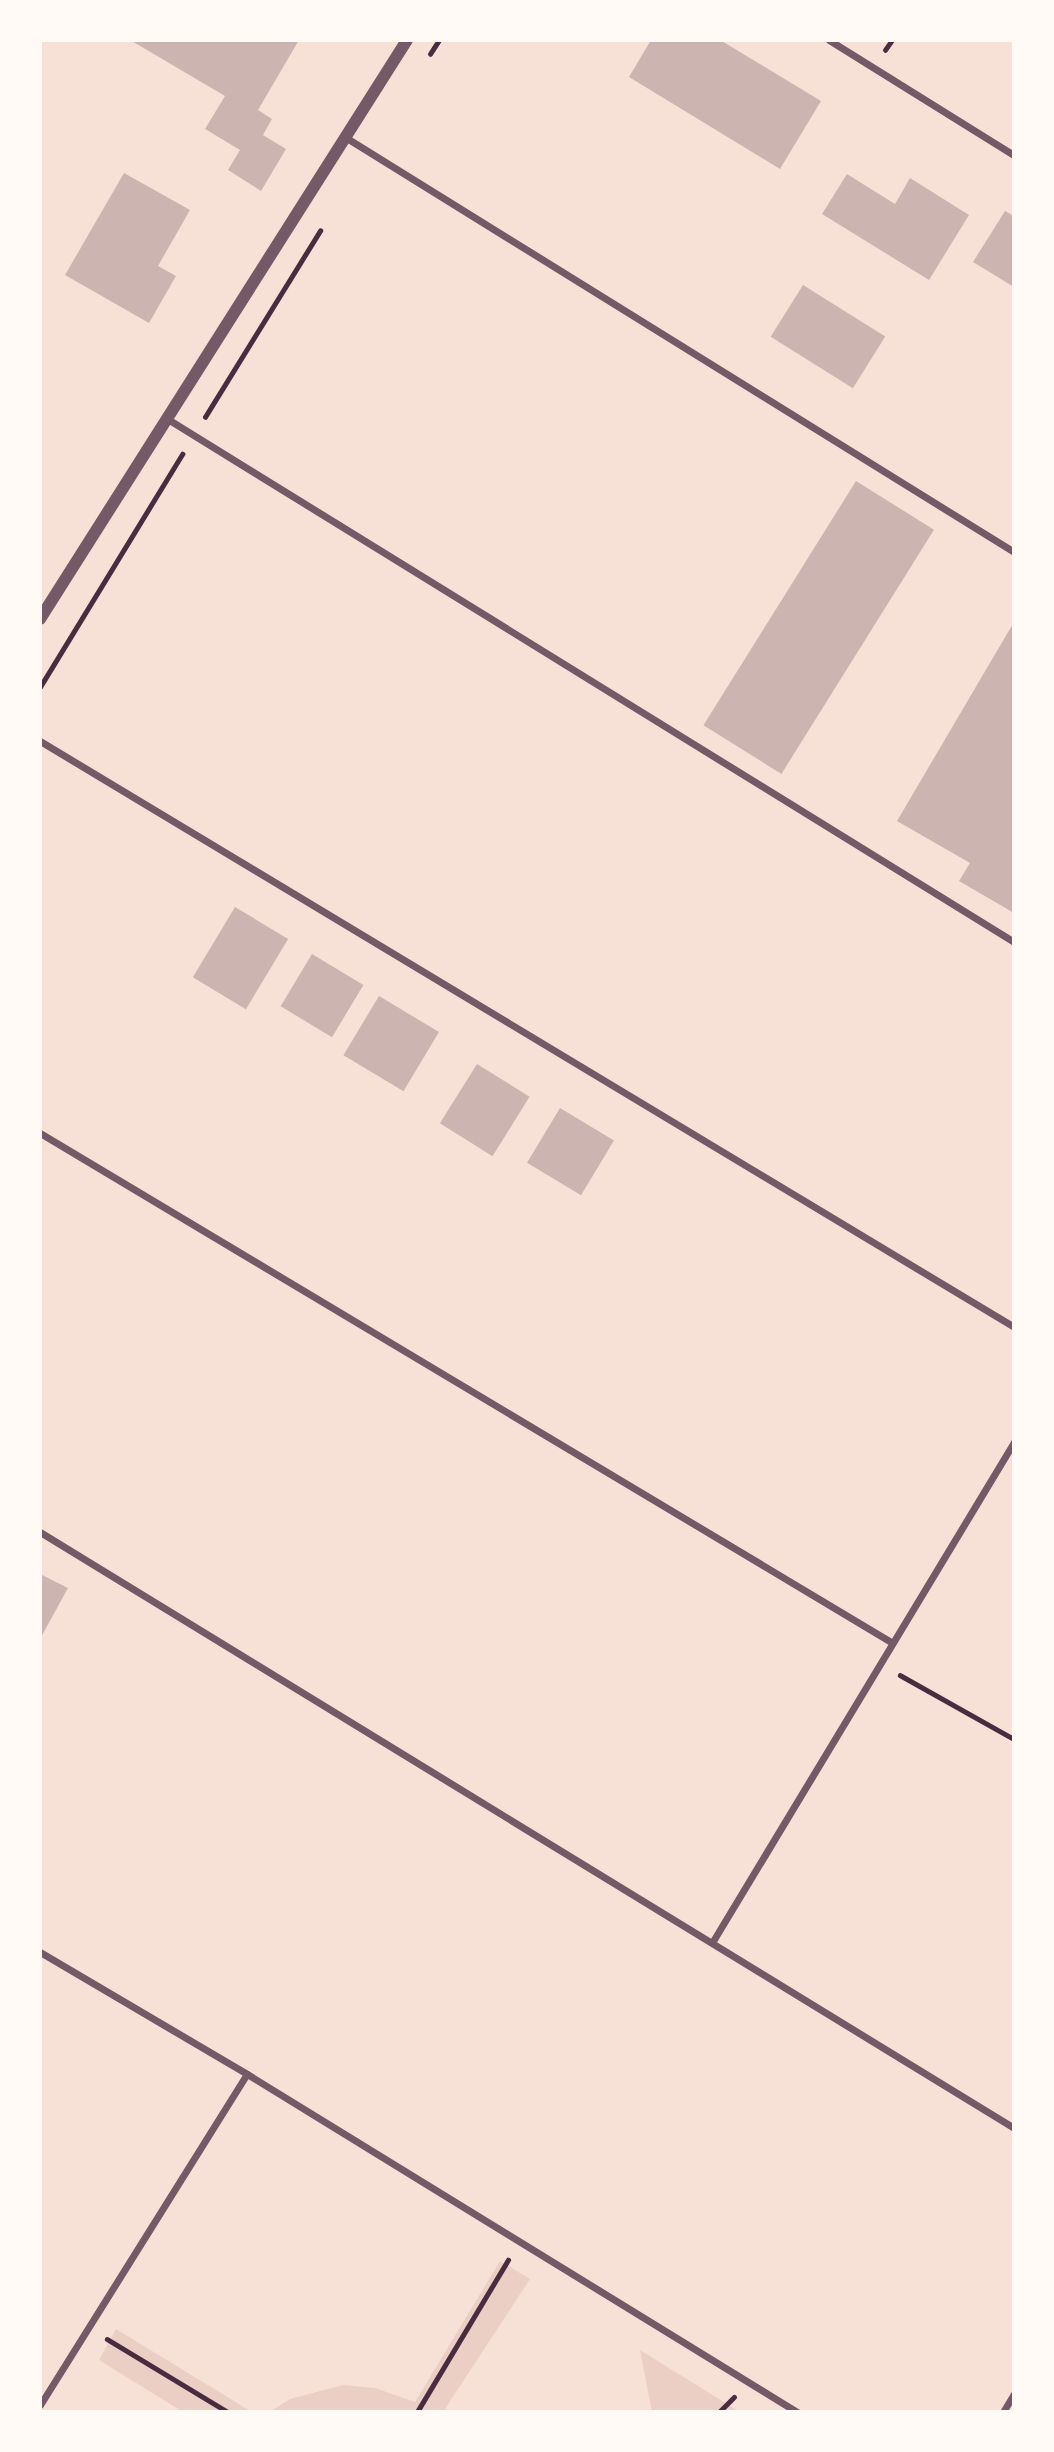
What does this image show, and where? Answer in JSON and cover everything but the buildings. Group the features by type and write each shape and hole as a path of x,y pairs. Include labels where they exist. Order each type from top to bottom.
{"street":[{"path":"40,619 407,40"},
{"path":"829,40 1014,155"},
{"path":"344,137 1014,552"},
{"path":"166,418 1014,942"},
{"path":"40,741 1014,1327"},
{"path":"40,1133 891,1642"},
{"path":"713,1941 878,1662 1014,1442"},
{"path":"40,1532 713,1941 1014,2128"},
{"path":"40,1952 247,2074 797,2412"},
{"path":"40,2405 247,2074"},
{"path":"1003,2412 1014,2394"}],"path":[{"path":"425,62 439,40"},
{"path":"40,687 324,223"},
{"path":"878,1662 1014,1739"},
{"path":"417,2412 520,2241"},
{"path":"88,2328 228,2412"}],"shaded area":[{"path":"500,2261 530,2279 443,2412 270,2412 290,2399 343,2385 375,2388 415,2402"},
{"path":"116,2329 252,2412 183,2412 99,2360"},
{"path":"640,2350 740,2412 652,2412"}]}
